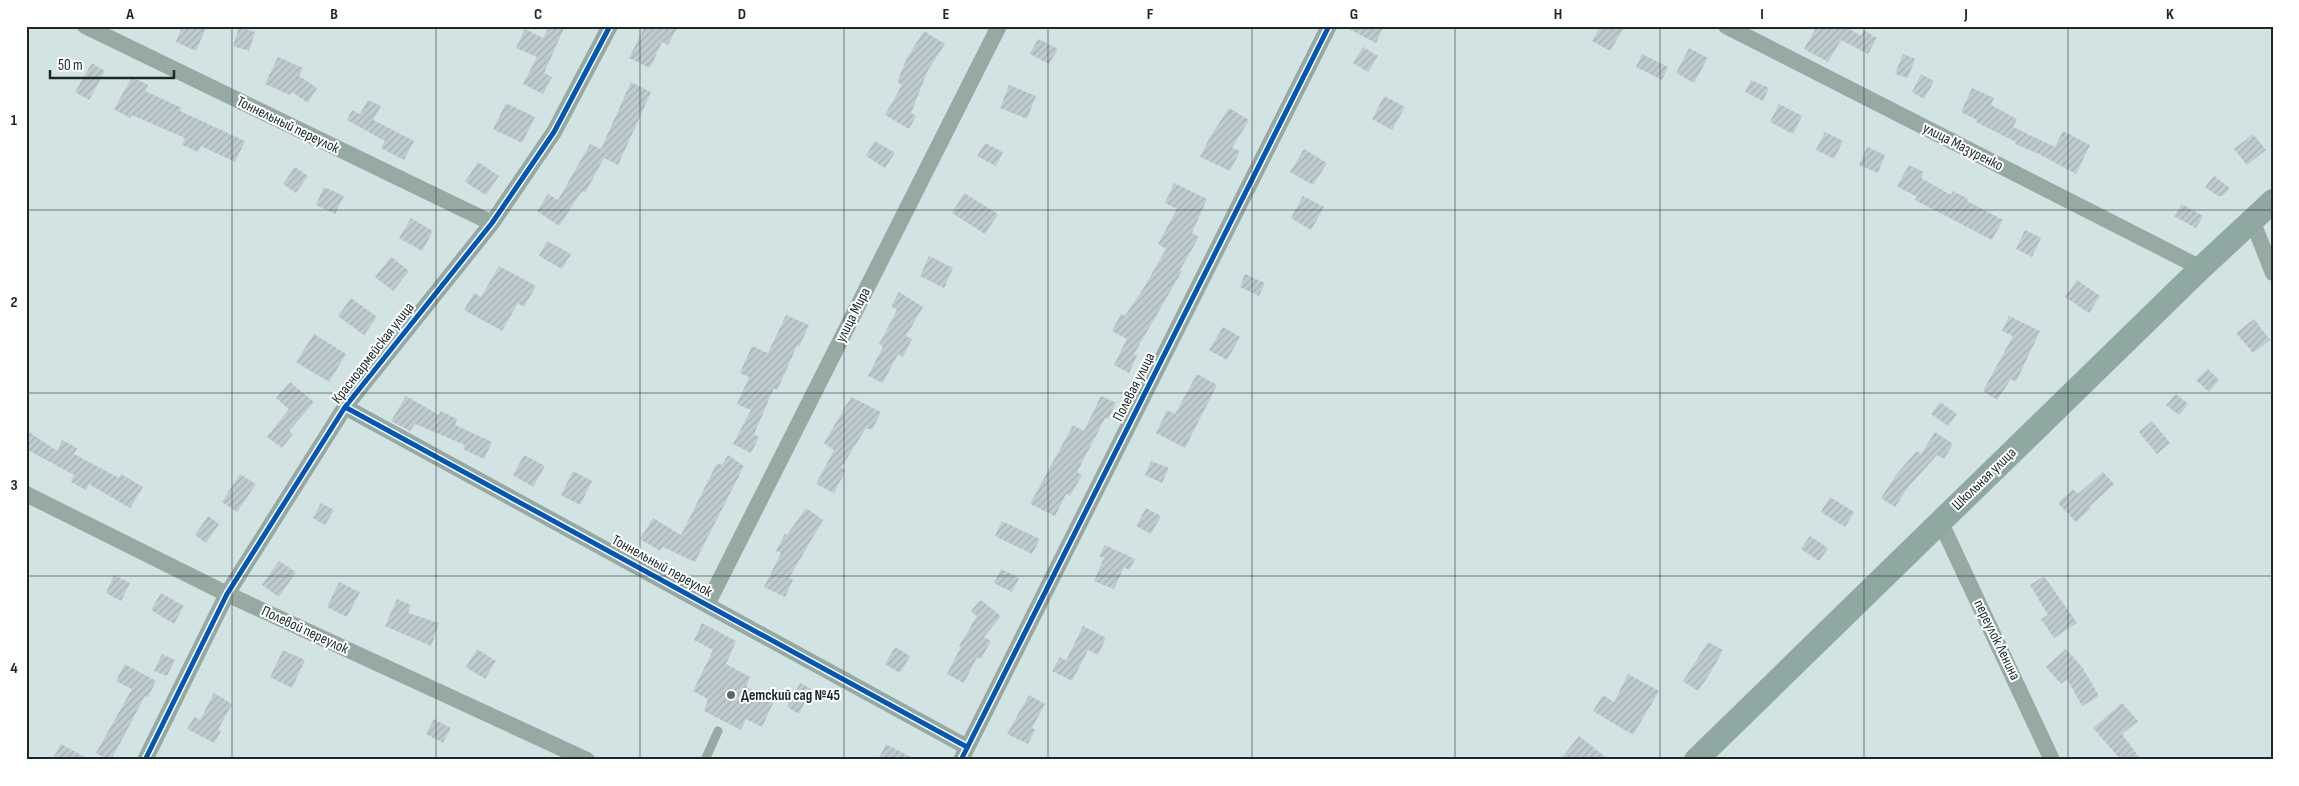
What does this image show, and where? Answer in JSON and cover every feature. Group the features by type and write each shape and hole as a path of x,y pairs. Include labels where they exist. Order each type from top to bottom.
{"main road":[{"name":"Школьная улица","path":"1696,760 2201,268 2273,201"}],"street":[{"name":"Тоннельный переулок","path":"85,26 492,223"},
{"name":"Красноармейская улица","path":"145,760 227,594 345,407 492,223 554,132 610,26"},
{"name":"улица Мира","path":"707,604 1000,26"},
{"name":"Полевая улица","path":"964,753 1330,26"},
{"name":"улица Мазуренко","path":"1726,26 2201,268"},
{"path":"2252,220 2273,273"},
{"name":"Тоннельный переулок","path":"345,407 707,604 964,753"},
{"name":"Полевой переулок","path":"26,494 227,594 586,760"},
{"name":"переулок Ленина","path":"1940,521 2052,760"}],"lane":[{"path":"705,760 718,731"}],"building":[{"path":"182,26 207,26 196,51 176,42"},
{"path":"549,26 565,26 544,73 552,77 543,94 523,84 537,57 516,48 525,29 543,38"},
{"path":"645,26 678,26 668,45 662,42 650,68 629,58"},
{"path":"1343,26 1384,26 1376,43"},
{"path":"1601,26 1625,26 1610,51 1592,41"},
{"path":"1817,26 1849,26 1848,28 1861,36 1864,30 1877,38 1868,54 1841,40 1828,62 1804,49"},
{"path":"239,27 255,32 249,51 233,46"},
{"path":"924,31 945,44 928,70 911,113 916,116 909,129 885,115 902,85 897,82 907,58"},
{"path":"1038,39 1058,49 1049,64 1030,54"},
{"path":"1363,47 1378,56 1368,72 1353,63"},
{"path":"1689,48 1708,58 1694,83 1676,73"},
{"path":"1642,54 1668,67 1662,80 1636,67"},
{"path":"1903,54 1915,59 1908,78 1895,74"},
{"path":"278,57 303,68 299,76 317,88 308,103 292,92 290,95 265,84"},
{"path":"92,63 105,71 89,100 75,92"},
{"path":"1921,74 1934,81 1924,99 1912,92"},
{"path":"132,77 148,85 145,91 182,108 180,111 245,141 235,162 201,146 198,152 182,145 185,138 132,115 130,118 114,109"},
{"path":"1751,80 1769,88 1763,101 1745,92"},
{"path":"631,82 651,92 618,165 604,158 585,193 582,191 559,226 537,211 548,194 558,200 590,144 601,149"},
{"path":"1009,85 1036,96 1027,119 1000,108"},
{"path":"1972,88 1994,98 1991,105 2017,119 2013,127 2055,147 2063,131 2090,145 2076,174 2039,154 2015,144 2016,142 1976,122 1977,120 1961,112"},
{"path":"1384,96 1405,107 1392,130 1372,119"},
{"path":"368,100 381,106 373,120 414,141 404,160 381,148 385,141 347,120 352,110 360,114"},
{"path":"506,103 535,117 522,143 493,129"},
{"path":"1779,104 1802,116 1793,134 1770,122"},
{"path":"1229,108 1249,120 1232,148 1240,151 1230,171 1200,157 1210,137"},
{"path":"1825,132 1843,141 1834,159 1816,150"},
{"path":"2253,134 2266,150 2247,165 2234,149"},
{"path":"875,141 895,153 885,168 866,156"},
{"path":"985,143 1003,152 996,166 977,156"},
{"path":"1867,147 1885,155 1878,173 1859,165"},
{"path":"1304,149 1327,163 1313,185 1290,172"},
{"path":"478,162 499,176 486,195 465,182"},
{"path":"1909,165 1924,172 1921,178 1951,195 1953,191 1968,199 1967,201 2003,220 1992,240 1915,200 1917,197 1897,186"},
{"path":"295,167 308,176 296,193 283,184"},
{"path":"2214,176 2230,188 2223,196 2218,196 2205,187"},
{"path":"1174,183 1207,199 1192,233 1199,237 1180,270 1182,271 1134,354 1137,356 1129,373 1114,365 1127,339 1112,331 1121,314 1125,316 1143,289 1166,249 1158,244 1177,209 1165,203"},
{"path":"324,187 344,196 335,214 316,205"},
{"path":"964,193 998,214 985,234 952,213"},
{"path":"1303,196 1324,207 1311,230 1291,218"},
{"path":"2182,204 2203,216 2196,228 2174,216"},
{"path":"411,218 433,231 422,251 399,238"},
{"path":"2025,230 2041,238 2032,257 2016,249"},
{"path":"547,241 571,254 562,269 539,256"},
{"path":"929,256 953,268 944,288 920,276"},
{"path":"391,257 409,271 393,291 375,277"},
{"path":"499,266 536,286 524,307 518,303 502,331 464,310 474,293 481,297"},
{"path":"1245,274 1265,283 1259,296 1240,287"},
{"path":"2077,280 2100,296 2089,313 2065,297"},
{"path":"899,292 923,307 906,336 912,339 903,357 898,354 883,383 868,376 883,347 879,344 897,310 891,306"},
{"path":"351,298 377,317 364,335 338,316"},
{"path":"786,315 809,325 777,390 774,388 754,434 759,437 751,453 733,444 751,410 737,404 749,377 740,373 752,346 768,353"},
{"path":"2009,316 2040,331 2016,382 2011,379 1997,400 1983,391 2013,336 2002,331"},
{"path":"2254,319 2270,340 2253,353 2236,333"},
{"path":"1223,327 1240,337 1227,360 1209,350"},
{"path":"314,334 346,354 329,382 296,362"},
{"path":"2208,369 2219,380 2209,392 2196,380"},
{"path":"1197,374 1217,385 1185,448 1156,433 1167,410 1175,414"},
{"path":"290,382 314,402 289,431 293,434 282,448 267,437 289,409 276,398"},
{"path":"2176,394 2188,404 2179,415 2166,405"},
{"path":"406,396 439,415 440,411 457,419 455,425 492,442 484,459 463,449 465,445 415,424 410,431 391,421"},
{"path":"1101,396 1116,403 1108,419 1105,418 1077,472 1082,475 1070,496 1066,494 1055,516 1030,504 1073,425 1084,431"},
{"path":"851,397 881,412 872,430 866,428 841,468 846,470 834,493 816,484 834,450 824,443"},
{"path":"1940,402 1957,414 1948,426 1931,414"},
{"path":"2152,421 2170,443 2157,454 2139,432"},
{"path":"26,430 57,451 62,440 77,448 74,454 119,478 121,474 143,487 130,508 89,484 86,490 71,482 74,475 26,449"},
{"path":"1935,432 1953,444 1944,459 1937,455 1909,486 1895,507 1881,498 1896,475 1917,451 1921,454"},
{"path":"524,455 545,466 533,487 513,475"},
{"path":"728,455 744,466 695,562 663,547 660,551 640,539 653,518 681,535 717,463 722,465"},
{"path":"1151,461 1169,468 1162,483 1145,475"},
{"path":"573,471 592,481 580,505 561,495"},
{"path":"2103,472 2114,484 2076,522 2058,503 2073,489 2078,494"},
{"path":"240,474 256,484 237,512 222,502"},
{"path":"1830,497 1854,512 1845,527 1821,512"},
{"path":"321,503 334,510 325,525 313,518"},
{"path":"806,508 823,520 789,578 793,580 785,597 764,587 781,553 776,551 785,534 787,535"},
{"path":"1146,508 1161,516 1151,534 1136,526"},
{"path":"208,516 219,524 206,543 195,535"},
{"path":"1002,521 1040,539 1032,554 995,536"},
{"path":"1810,536 1828,548 1819,561 1801,549"},
{"path":"1105,545 1135,559 1129,570 1124,567 1114,589 1094,581 1104,558 1099,556"},
{"path":"279,561 296,572 279,597 262,585"},
{"path":"1001,569 1019,578 1012,592 994,583"},
{"path":"114,575 130,583 121,601 106,593"},
{"path":"2044,576 2077,623 2054,638 2041,619 2048,615 2030,585"},
{"path":"339,582 360,592 347,617 327,607"},
{"path":"161,593 184,606 174,624 151,610"},
{"path":"397,599 411,605 408,613 439,623 431,646 385,626"},
{"path":"981,600 1001,616 984,637 991,641 981,659 977,657 964,683 947,674 961,647 959,646 977,616 971,611"},
{"name":"Детский сад №45","path":"702,623 736,641 726,664 750,677 746,687 774,701 762,727 746,719 741,730 704,711 708,699 693,691 713,650 694,640"},
{"path":"1083,626 1106,638 1098,655 1088,650 1072,681 1052,671 1060,657 1066,661"},
{"path":"1708,642 1723,650 1698,691 1683,681"},
{"path":"895,647 910,656 900,673 885,664"},
{"path":"477,649 496,661 485,679 466,667"},
{"path":"2066,649 2082,667 2099,696 2082,706 2067,679 2061,684 2046,667"},
{"path":"283,650 305,660 292,688 270,677"},
{"path":"162,654 175,660 167,676 154,671"},
{"path":"125,664 156,681 148,697 145,696 111,760 108,760 96,753 132,689 116,681"},
{"path":"1628,674 1659,691 1633,735 1593,711 1603,695 1614,702"},
{"path":"800,683 811,689 799,714 787,707"},
{"path":"214,693 232,704 218,730 221,731 214,743 187,729 194,717 200,720"},
{"path":"1029,695 1045,704 1032,728 1035,730 1028,744 1007,734"},
{"path":"2122,703 2138,721 2122,734 2141,760 2121,760 2093,728"},
{"path":"434,719 451,728 443,743 426,734"},
{"path":"1579,736 1609,760 1560,760"},
{"path":"61,744 90,760 52,760"},
{"path":"886,744 916,760 878,760"}],"cycle path":[{"path":"145,760 227,594 345,407 492,223 554,132 610,26"},
{"path":"961,760 1329,26"},
{"path":"345,407 967,747"}],"place":[{"name":"Детский сад №45","path":"731,695"}]}
